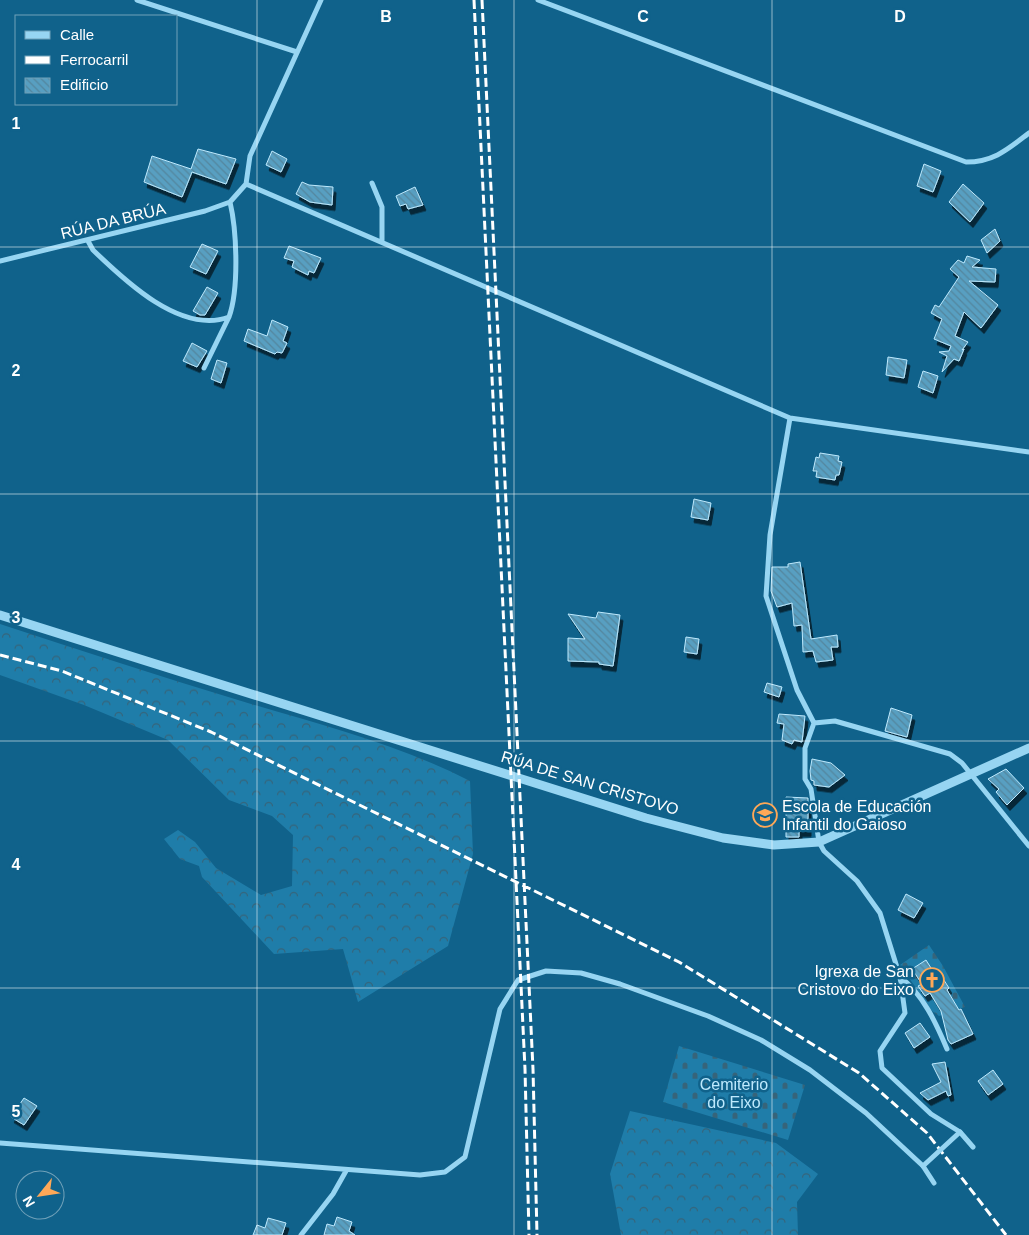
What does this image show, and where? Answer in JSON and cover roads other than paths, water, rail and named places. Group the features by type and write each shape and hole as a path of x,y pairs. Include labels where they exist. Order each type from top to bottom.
{"street":[{"path":"137,0 297,52"},
{"path":"204,368 218,344 234,304 236,229 230,202 246,184 250,156 321,0"},
{"path":"538,0 966,162 982,162 1004,152 1029,133"},
{"path":"372,183 382,207 382,242"},
{"path":"246,184 790,418 1029,452"},
{"name":"RÚA DA BRÚA","path":"0,261 205,212 230,202"},
{"path":"88,241 92,250 129,283 143,294 173,311 198,319 217,322 229,317"},
{"path":"790,418 770,535 766,596 797,690 814,723 805,748 805,779 812,789 819,842 824,851 857,881 880,913 900,977 905,1013 880,1052 882,1068 931,1114 960,1132 973,1147"},
{"name":"RÚA DE SAN CRISTOVO","path":"0,615 646,818 723,838 774,845 819,842 1029,748"},
{"path":"814,723 835,721 950,754 962,763 1029,846"},
{"path":"0,1142 346,1171 420,1175 445,1172 465,1157 500,1009 518,980 546,971 581,973 620,984 708,1016 761,1040 810,1070 866,1113 923,1166 934,1184"},
{"path":"900,977 909,984 929,1011 947,1049"},
{"path":"923,1166 960,1132"},
{"path":"301,1235 333,1194 346,1171"}],"railway":[{"path":"474,0 525,1069 529,1235"},
{"path":"482,0 533,1069 537,1235"},
{"path":"0,655 62,671 211,732 679,962 859,1073 927,1133 1006,1235"}],"place":[{"name":"Escola de Educación Infantil do Gaioso","path":"765,815"},
{"name":"Igrexa de San Cristovo do Eixo","path":"932,980"}],"park label":[{"name":"Cemiterio do Eixo","path":"734,1093"}]}
